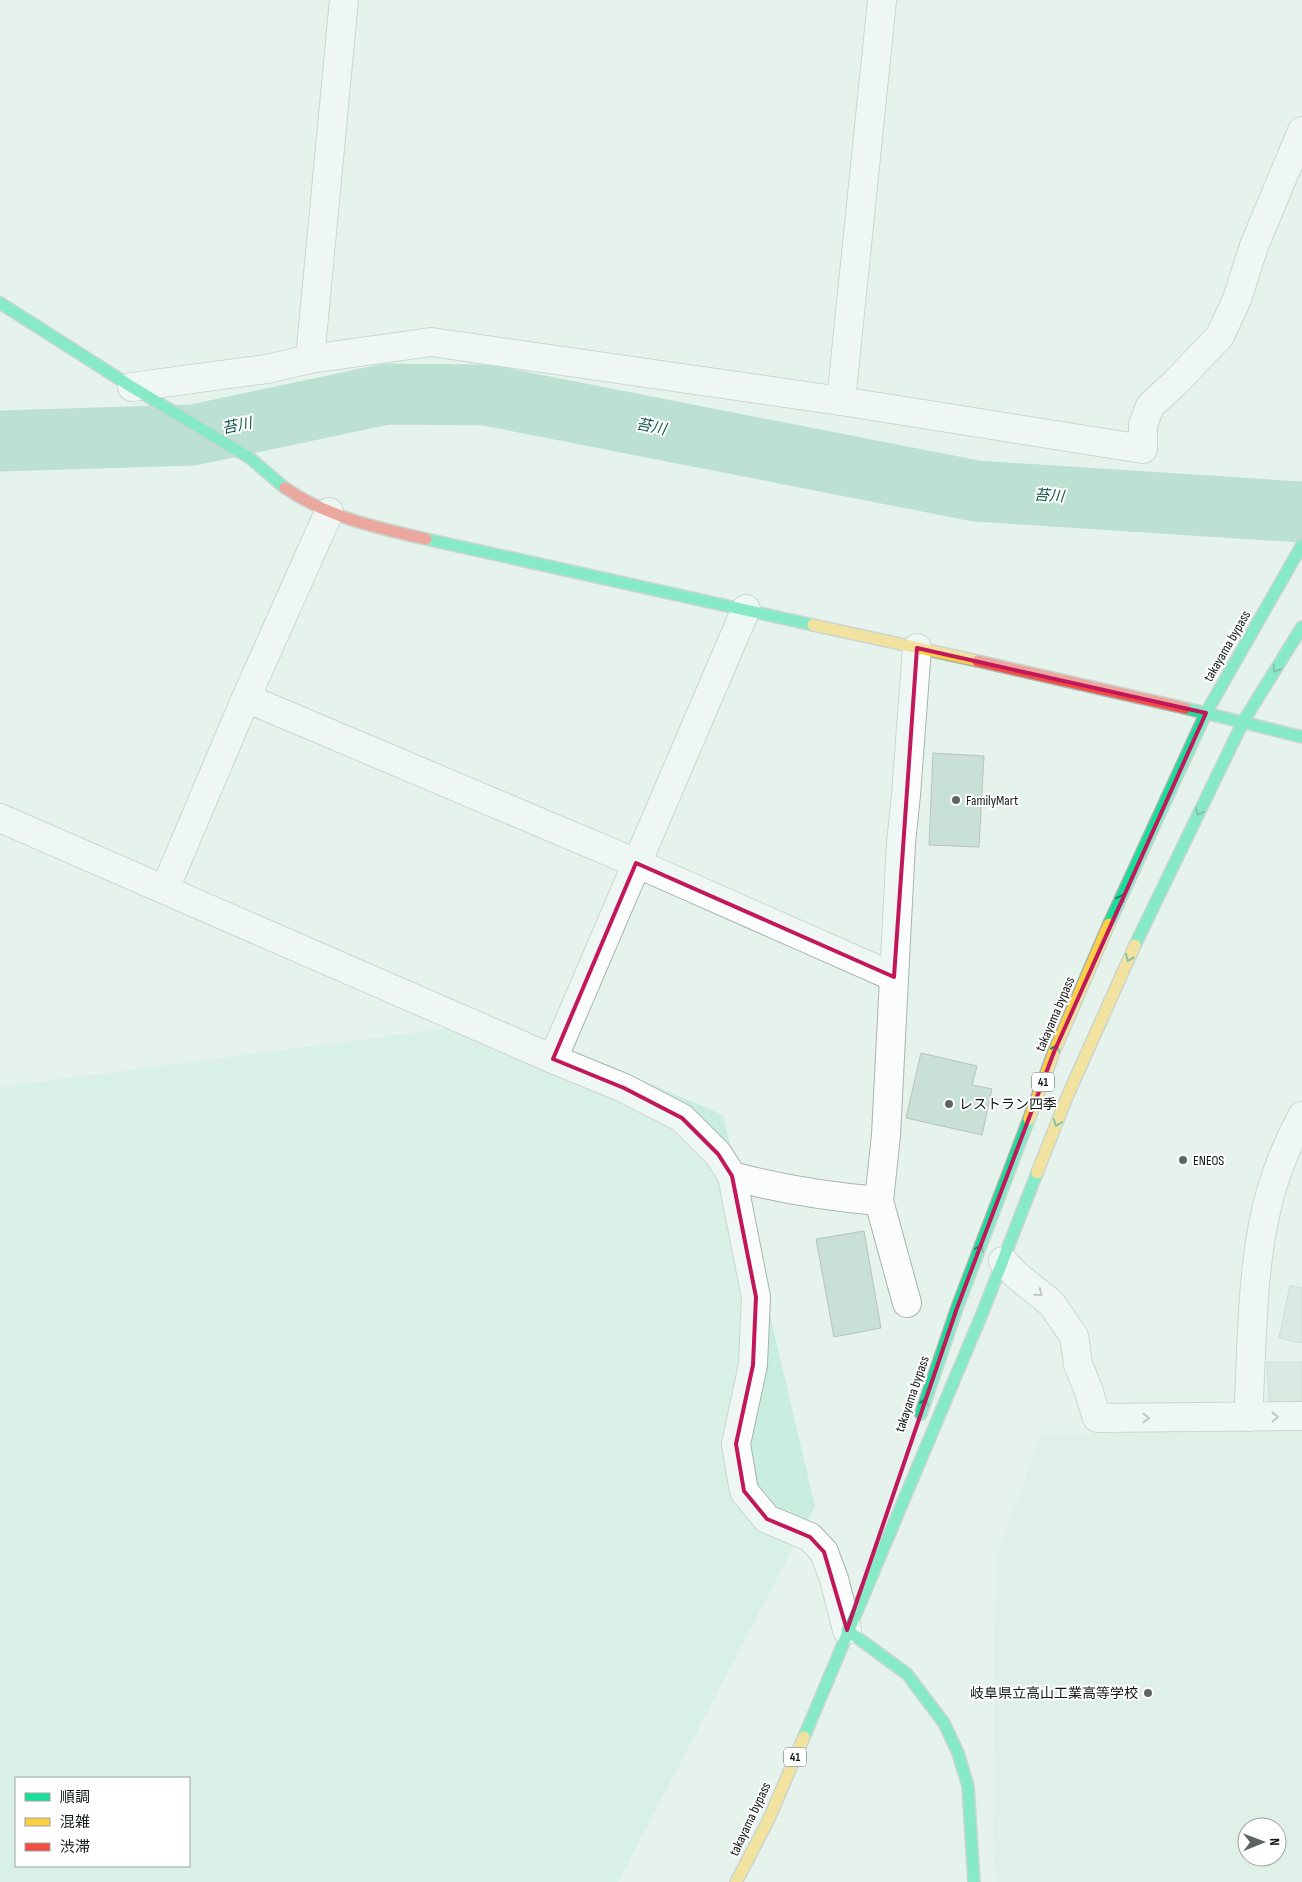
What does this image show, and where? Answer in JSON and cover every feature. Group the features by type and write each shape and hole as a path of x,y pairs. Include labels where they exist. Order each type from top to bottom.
{"main road":[{"path":"0,303 132,387 250,458 266,474 306,500 329,512 388,531 440,544 746,609 1155,700 1302,737"},
{"name":"takayama bypass","path":"918,1422 957,1308 1054,1052 1110,922 1206,714 1302,545"},
{"name":"takayama bypass","path":"736,1882 768,1821 1003,1261 1067,1097 1140,934 1243,722 1302,628"},
{"name":"takayama bypass","path":"847,1630 892,1497"},
{"path":"847,1630 907,1674 944,1723 958,1753 968,1786 974,1882"}],"street":[{"path":"310,359 344,0"},
{"path":"841,401 882,0"},
{"path":"132,387 266,369 310,359 431,342 841,401 1143,449 1143,425 1150,406 1175,384 1220,336 1237,299 1254,246 1302,131"},
{"path":"165,889 246,698 329,512"},
{"path":"553,1059 746,609"},
{"path":"908,1303 879,1201 886,1135 901,843 917,648"},
{"path":"246,698 636,862 894,977"},
{"path":"0,818 553,1059 624,1088 682,1118 718,1154 732,1176 756,1297 753,1365 736,1444 744,1491 767,1519 810,1538 824,1552 834,1579 847,1630"},
{"path":"1248,1417 1257,1260 1264,1217 1282,1158 1302,1116"},
{"path":"732,1176 763,1184 854,1199 879,1201"},
{"path":"1003,1261 1016,1275 1051,1303 1074,1336 1078,1364 1097,1418 1302,1416"}],"highlighted area":[{"path":"917,648 1206,713 1054,1052 957,1308 847,1630 824,1552 810,1537 767,1519 744,1491 736,1444 753,1365 756,1297 732,1176 718,1154 682,1118 624,1088 553,1059 636,863 894,977"}],"shaded area":[{"path":"504,1021 723,1115 815,1506 618,1882 0,1882 0,1087"},
{"name":"岐阜県立高山工業高等学校","path":"1235,1428 1302,1428 1302,1882 997,1882 993,1842 996,1559 1041,1435"}],"building":[{"name":"FamilyMart","path":"933,753 984,756 979,847 929,845"},
{"name":"レストラン四季","path":"921,1053 977,1066 972,1085 992,1089 982,1135 906,1118"},
{"path":"864,1231 881,1328 834,1337 816,1239"},
{"path":"1290,1285 1302,1288 1302,1343 1279,1338"},
{"path":"1267,1362 1302,1362 1302,1401 1269,1402"}],"waterway":[{"name":"苔川","path":"0,441 193,435 387,394 486,395 976,491 1302,512"}],"traffic: fast":[{"path":"0,303 132,387 250,458 285,488"},
{"path":"426,539 813,625"},
{"path":"1109,924 1206,713 1302,545"},
{"path":"1135,945 1243,722 1302,627"},
{"path":"1185,708 1302,737"},
{"path":"921,1414 957,1308 1029,1119"},
{"path":"804,1737 982,1314 1037,1173"},
{"path":"847,1630 907,1674 944,1723 958,1753 968,1786 974,1882"}],"traffic: slow":[{"path":"813,625 978,661"},
{"path":"1029,1119 1054,1052 1109,924"},
{"path":"1037,1173 1067,1097 1135,945"},
{"path":"736,1882 768,1821 804,1737"}],"traffic: jam":[{"path":"285,488 318,507 336,514 371,526 426,539"},
{"path":"978,661 1185,708"}],"place":[{"name":"FamilyMart","path":"956,800"},
{"name":"レストラン四季","path":"949,1104"},
{"name":"ENEOS","path":"1183,1160"},
{"name":"岐阜県立高山工業高等学校","path":"1148,1693"}]}
